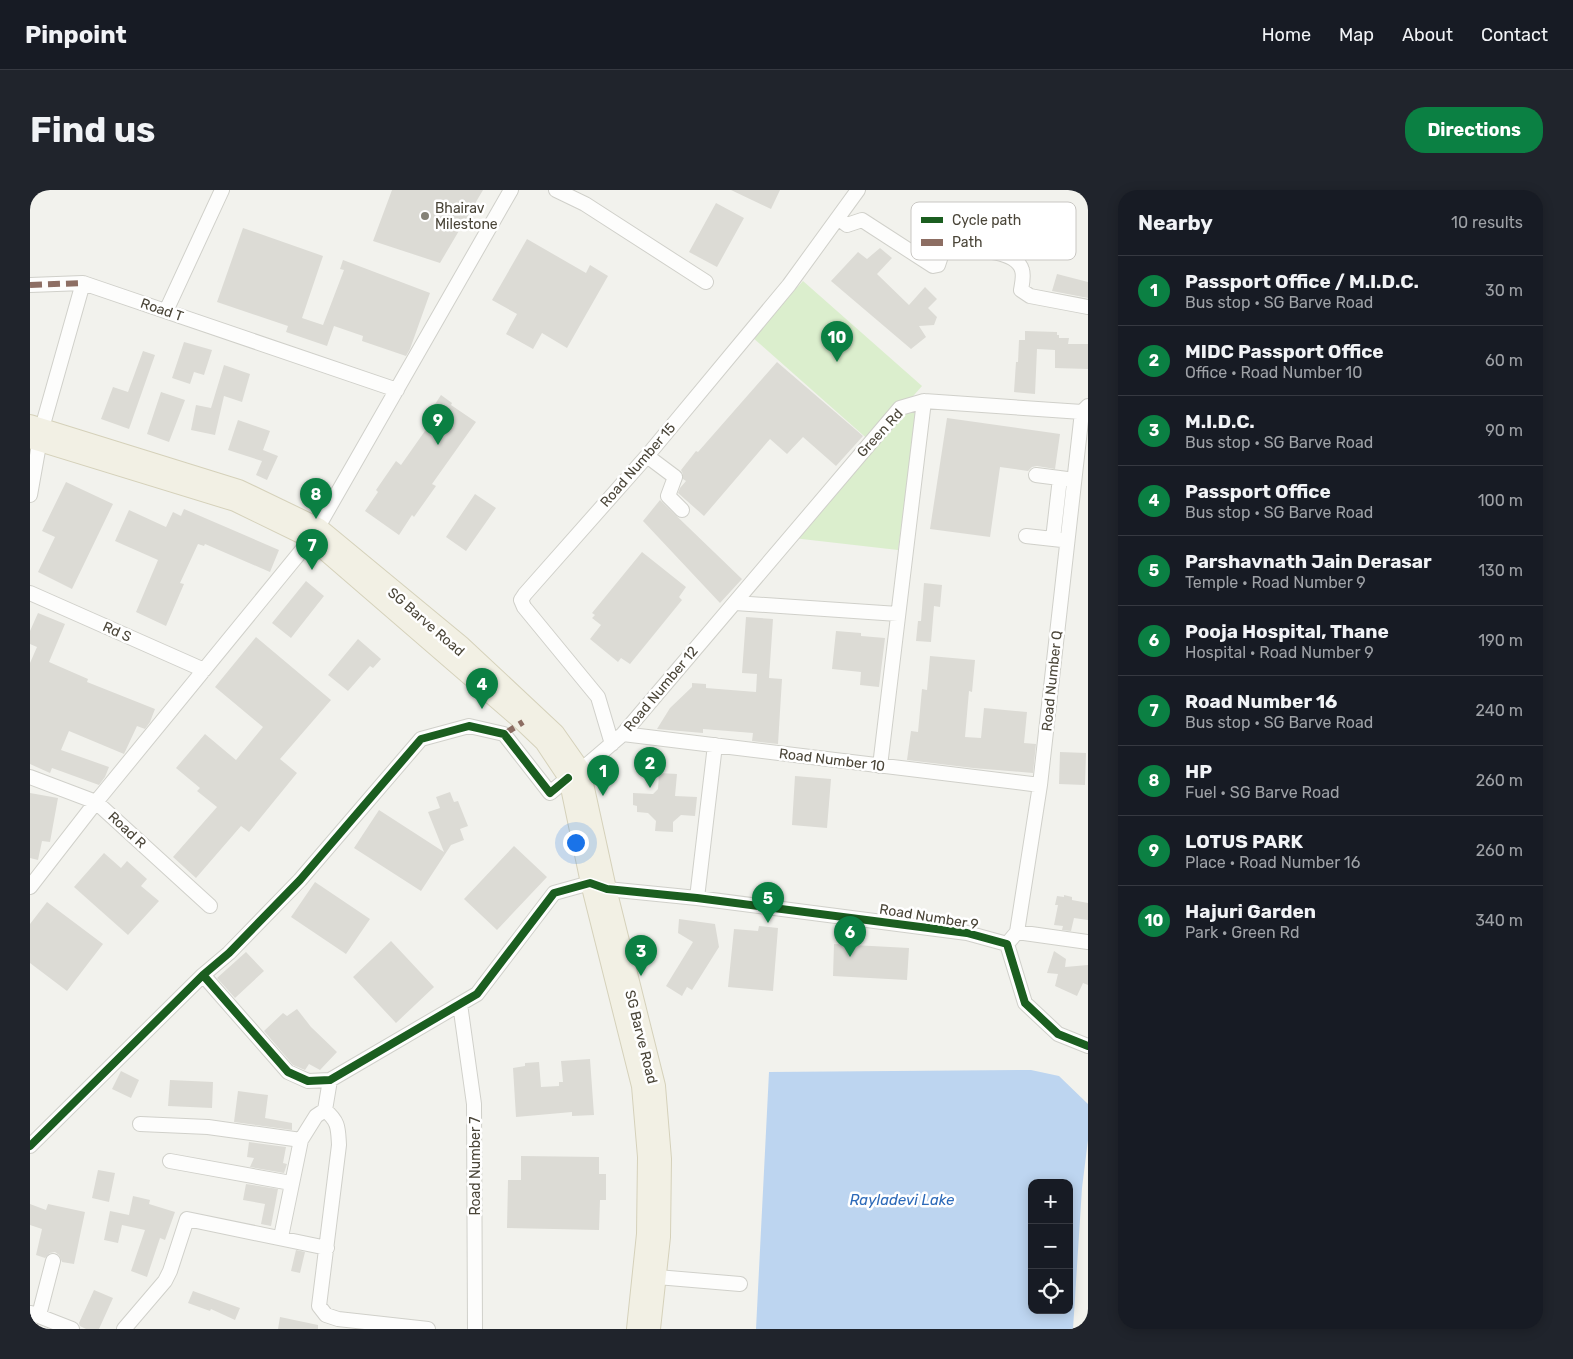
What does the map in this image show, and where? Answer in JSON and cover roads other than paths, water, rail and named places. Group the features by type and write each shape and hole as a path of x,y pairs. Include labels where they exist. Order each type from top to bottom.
{"main road":[{"name":"SG Barve Road","path":"36,433 235,502 315,533 462,646 555,733 574,774 607,889 656,1086 662,1159 661,1238 651,1329"},
{"name":"SG Barve Road","path":"315,533 523,722 574,774 590,883 641,1086 647,1157 646,1224 636,1329"}],"street":[{"path":"166,311 222,190"},
{"path":"30,887 96,802 315,533 511,190"},
{"path":"556,190 585,204 706,282"},
{"name":"Road Number 15","path":"612,744 598,697 524,607 521,600 647,456 789,284 858,190"},
{"path":"838,218 847,225 862,220 911,252"},
{"path":"924,260 933,266 938,265 940,260"},
{"path":"1016,260 1023,272 1022,290 1024,293 1030,296 1088,307"},
{"path":"30,285 83,283 36,433 30,495"},
{"name":"Road T","path":"83,283 397,390"},
{"path":"880,766 924,401"},
{"name":"Green Rd","path":"735,603 900,408 924,401 1086,411"},
{"name":"Road Number Q","path":"1017,932 1040,785 1075,479 1086,411"},
{"path":"647,456 675,477 668,496 682,510"},
{"path":"1036,475 1075,479"},
{"path":"1053,539 1060,478"},
{"path":"1026,536 1068,540"},
{"name":"Rd S","path":"30,593 204,670"},
{"path":"735,603 898,614"},
{"name":"Road Number 12","path":"504,734 550,793 623,734 735,603"},
{"path":"30,1146 300,880 421,739 469,726 504,734 523,722"},
{"name":"Road Number 10","path":"623,734 1040,785"},
{"path":"697,898 715,745"},
{"name":"Road R","path":"30,778 96,802 210,906"},
{"path":"203,976 288,1072 308,1081 330,1080 476,994 554,893 590,883"},
{"name":"Road Number 9","path":"590,883 607,889 697,898 967,933 1007,944"},
{"path":"1088,942 1017,932 1007,944 1025,1003 1058,1034 1088,1046"},
{"name":"Road Number 7","path":"460,1004 474,1104 475,1329"},
{"path":"281,1237 301,1140 316,1116 325,1110 330,1080"},
{"path":"325,1110 335,1118 338,1126 339,1145 320,1306 326,1315 338,1319 428,1329"},
{"path":"140,1124 208,1127 301,1140"},
{"path":"170,1161 291,1183"},
{"path":"124,1329 165,1281 187,1219 327,1248"},
{"path":"54,1261 34,1314 72,1329"},
{"path":"657,1277 740,1284"}],"water":[{"name":"Rayladevi Lake","path":"1031,1070 1059,1076 1088,1104 1088,1140 1082,1188 1073,1329 756,1329 769,1072"}],"place":[{"name":"Bhairav Milestone","path":"425,216"},
{"name":"Hajuri Garden","path":"837,362"},
{"name":"LOTUS PARK","path":"438,445"},
{"name":"HP","path":"316,519"},
{"name":"Road Number 16","path":"312,570"},
{"name":"Passport Office","path":"482,709"},
{"name":"MIDC Passport Office","path":"650,788"},
{"name":"Passport Office / M.I.D.C.","path":"603,796"},
{"name":"Parshavnath Jain Derasar","path":"768,923"},
{"name":"Pooja Hospital, Thane","path":"850,957"},
{"name":"M.I.D.C.","path":"641,976"}]}
